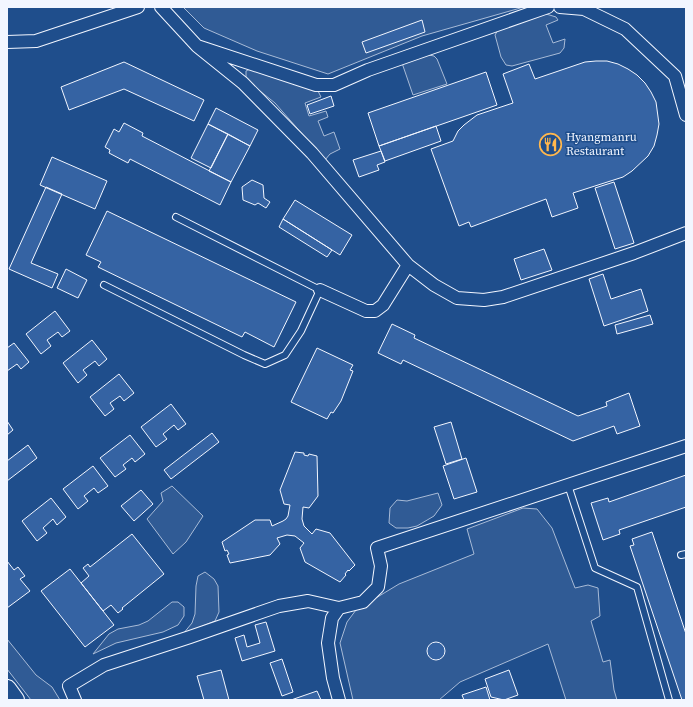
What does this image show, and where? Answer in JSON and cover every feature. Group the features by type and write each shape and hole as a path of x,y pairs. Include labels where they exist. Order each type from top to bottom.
{"street":[{"path":"7,42 36,41 138,7"},
{"path":"160,7 197,46 243,83 312,153 408,265 434,284 457,298 484,300 503,297 577,274 686,233"},
{"path":"197,46 316,86 334,85 368,70 548,7"},
{"path":"560,7 584,9 625,28 675,76 686,114"},
{"path":"320,290 366,311 375,311 383,305 408,265"},
{"path":"74,700 69,686 104,665 279,606 308,601 339,608 363,602 378,587 381,566 377,548 686,446"},
{"path":"339,608 332,618 328,643 332,678 339,700"},
{"path":"7,689 15,700"}],"lane":[{"path":"104,285 244,356 265,364 285,355 301,331 320,290 176,217"},
{"path":"568,485 595,568 637,586 669,700"}],"shaded area":[{"path":"183,7 524,7 422,36 328,74 257,51 204,28"},
{"path":"543,13 556,17 558,20 546,25 553,43 565,39 564,48 560,53 512,66 506,65 501,57 495,35 498,30"},
{"path":"429,55 434,56 437,59 447,84 413,95 402,63"},
{"path":"250,69 318,91 321,97 305,103 309,116 326,111 328,117 318,121 324,136 334,132 340,149 330,154 325,160 275,103 250,83 246,78 246,71"},
{"path":"172,486 203,516 186,542 173,554 147,519 163,501 161,493"},
{"path":"438,493 442,505 434,516 417,526 408,528 396,528 389,523 390,508 397,500 407,501"},
{"path":"523,508 537,509 552,528 575,588 588,585 598,588 600,616 591,621 603,662 610,660 614,690 617,700 566,700 548,644 460,682 439,700 353,700 340,643 347,622 356,610 399,584 474,554 467,529"},
{"path":"205,572 214,579 218,586 219,612 215,621 183,634 192,623 195,614 196,586 198,576"},
{"path":"172,602 178,602 184,607 184,616 178,625 163,632 116,643 93,654 109,634 118,629 139,625 148,621"},
{"path":"7,639 36,675 52,687 60,700 31,700 7,669"}],"building":[{"path":"422,20 425,32 366,53 362,42"},
{"name":"Hyangmanru Restaurant","path":"607,61 628,69 645,83 651,92 656,102 659,124 654,146 648,156 623,177 573,193 578,208 552,217 546,199 471,227 469,222 459,226 431,149 453,141 458,131 477,115 513,103 503,74 529,64 535,79 585,62"},
{"path":"124,62 204,100 194,121 124,89 69,110 61,87"},
{"path":"486,72 497,105 379,146 368,113"},
{"path":"331,96 334,106 310,114 307,105"},
{"path":"216,108 258,130 250,146 208,124"},
{"path":"124,123 143,133 142,136 231,182 220,205 130,159 128,163 109,153 110,150 105,147 114,129 119,132"},
{"path":"208,124 228,134 211,168 191,158"},
{"path":"436,126 441,141 385,161 379,146"},
{"path":"228,134 250,146 231,182 209,171"},
{"path":"381,151 385,162 377,165 379,170 359,177 353,160"},
{"path":"52,157 107,181 95,209 40,185"},
{"path":"252,180 263,185 264,198 270,202 266,208 258,203 255,205 243,200 242,187"},
{"path":"614,182 634,243 615,249 595,188"},
{"path":"46,187 62,194 31,263 58,274 52,288 9,269"},
{"path":"295,200 352,235 340,255 283,219"},
{"path":"107,211 296,302 274,347 245,332 242,337 98,267 101,262 86,255"},
{"path":"283,219 332,250 327,257 279,227"},
{"path":"544,249 552,270 521,280 514,259"},
{"path":"66,269 87,280 78,298 57,288"},
{"path":"603,274 611,299 641,289 648,311 604,326 589,279"},
{"path":"55,311 70,331 62,337 58,332 47,340 51,346 41,354 26,334"},
{"path":"650,315 653,324 617,334 615,325"},
{"path":"392,324 415,335 414,338 578,416 607,406 606,402 629,393 640,426 617,434 614,426 573,441 403,360 401,364 378,353"},
{"path":"92,340 107,359 99,366 95,361 83,370 87,375 78,383 63,363"},
{"path":"14,343 29,362 21,369 17,364 7,371 7,348"},
{"path":"317,348 353,365 350,370 353,371 341,401 327,419 291,402"},
{"path":"119,374 134,393 124,401 120,396 110,403 114,409 105,416 90,397"},
{"path":"171,404 186,424 178,430 174,425 163,434 167,439 156,447 141,427"},
{"path":"7,421 13,430 7,435"},
{"path":"451,422 462,459 446,464 434,427"},
{"path":"212,433 219,442 171,479 164,470"},
{"path":"130,435 145,454 135,462 132,458 123,465 126,469 115,477 100,458"},
{"path":"28,445 37,458 7,481 7,461"},
{"path":"295,452 304,453 304,455 308,456 309,454 317,456 318,496 309,508 303,507 302,519 304,526 312,534 316,529 330,533 355,565 349,571 348,570 340,582 305,562 300,548 304,543 295,536 287,535 277,538 280,544 270,555 230,563 227,555 229,554 227,550 225,551 222,542 255,520 270,520 272,526 286,519 290,505 284,504 280,490"},
{"path":"466,458 477,492 454,499 443,466"},
{"path":"93,466 108,486 98,493 94,488 84,496 88,501 78,509 63,489"},
{"path":"686,475 686,507 619,530 620,534 603,540 591,503 608,498 609,502"},
{"path":"141,490 153,504 134,521 121,506"},
{"path":"51,498 66,517 57,525 53,519 43,528 47,533 37,541 22,521"},
{"path":"652,532 686,634 686,700 682,700 630,546 634,545 632,539"},
{"path":"132,534 164,574 122,608 123,609 118,613 111,605 103,611 81,583 89,576 83,568 88,564 90,567"},
{"path":"7,561 14,570 18,567 25,576 20,579 30,591 7,608"},
{"path":"70,569 114,625 85,647 41,591"},
{"path":"266,622 275,651 242,661 235,638 244,635 247,647 260,643 255,625"},
{"path":"436,642 442,645 445,651 442,657 436,660 430,657 427,651 430,645"},
{"path":"282,659 293,692 282,696 270,663"},
{"path":"221,670 229,700 204,700 197,676"},
{"path":"509,670 518,695 504,700 491,697 485,679"},
{"path":"486,687 490,700 464,700 462,695"},
{"path":"317,691 321,700 291,700"}],"place":[{"name":"Hyangmanru Restaurant","path":"550,144"}]}
